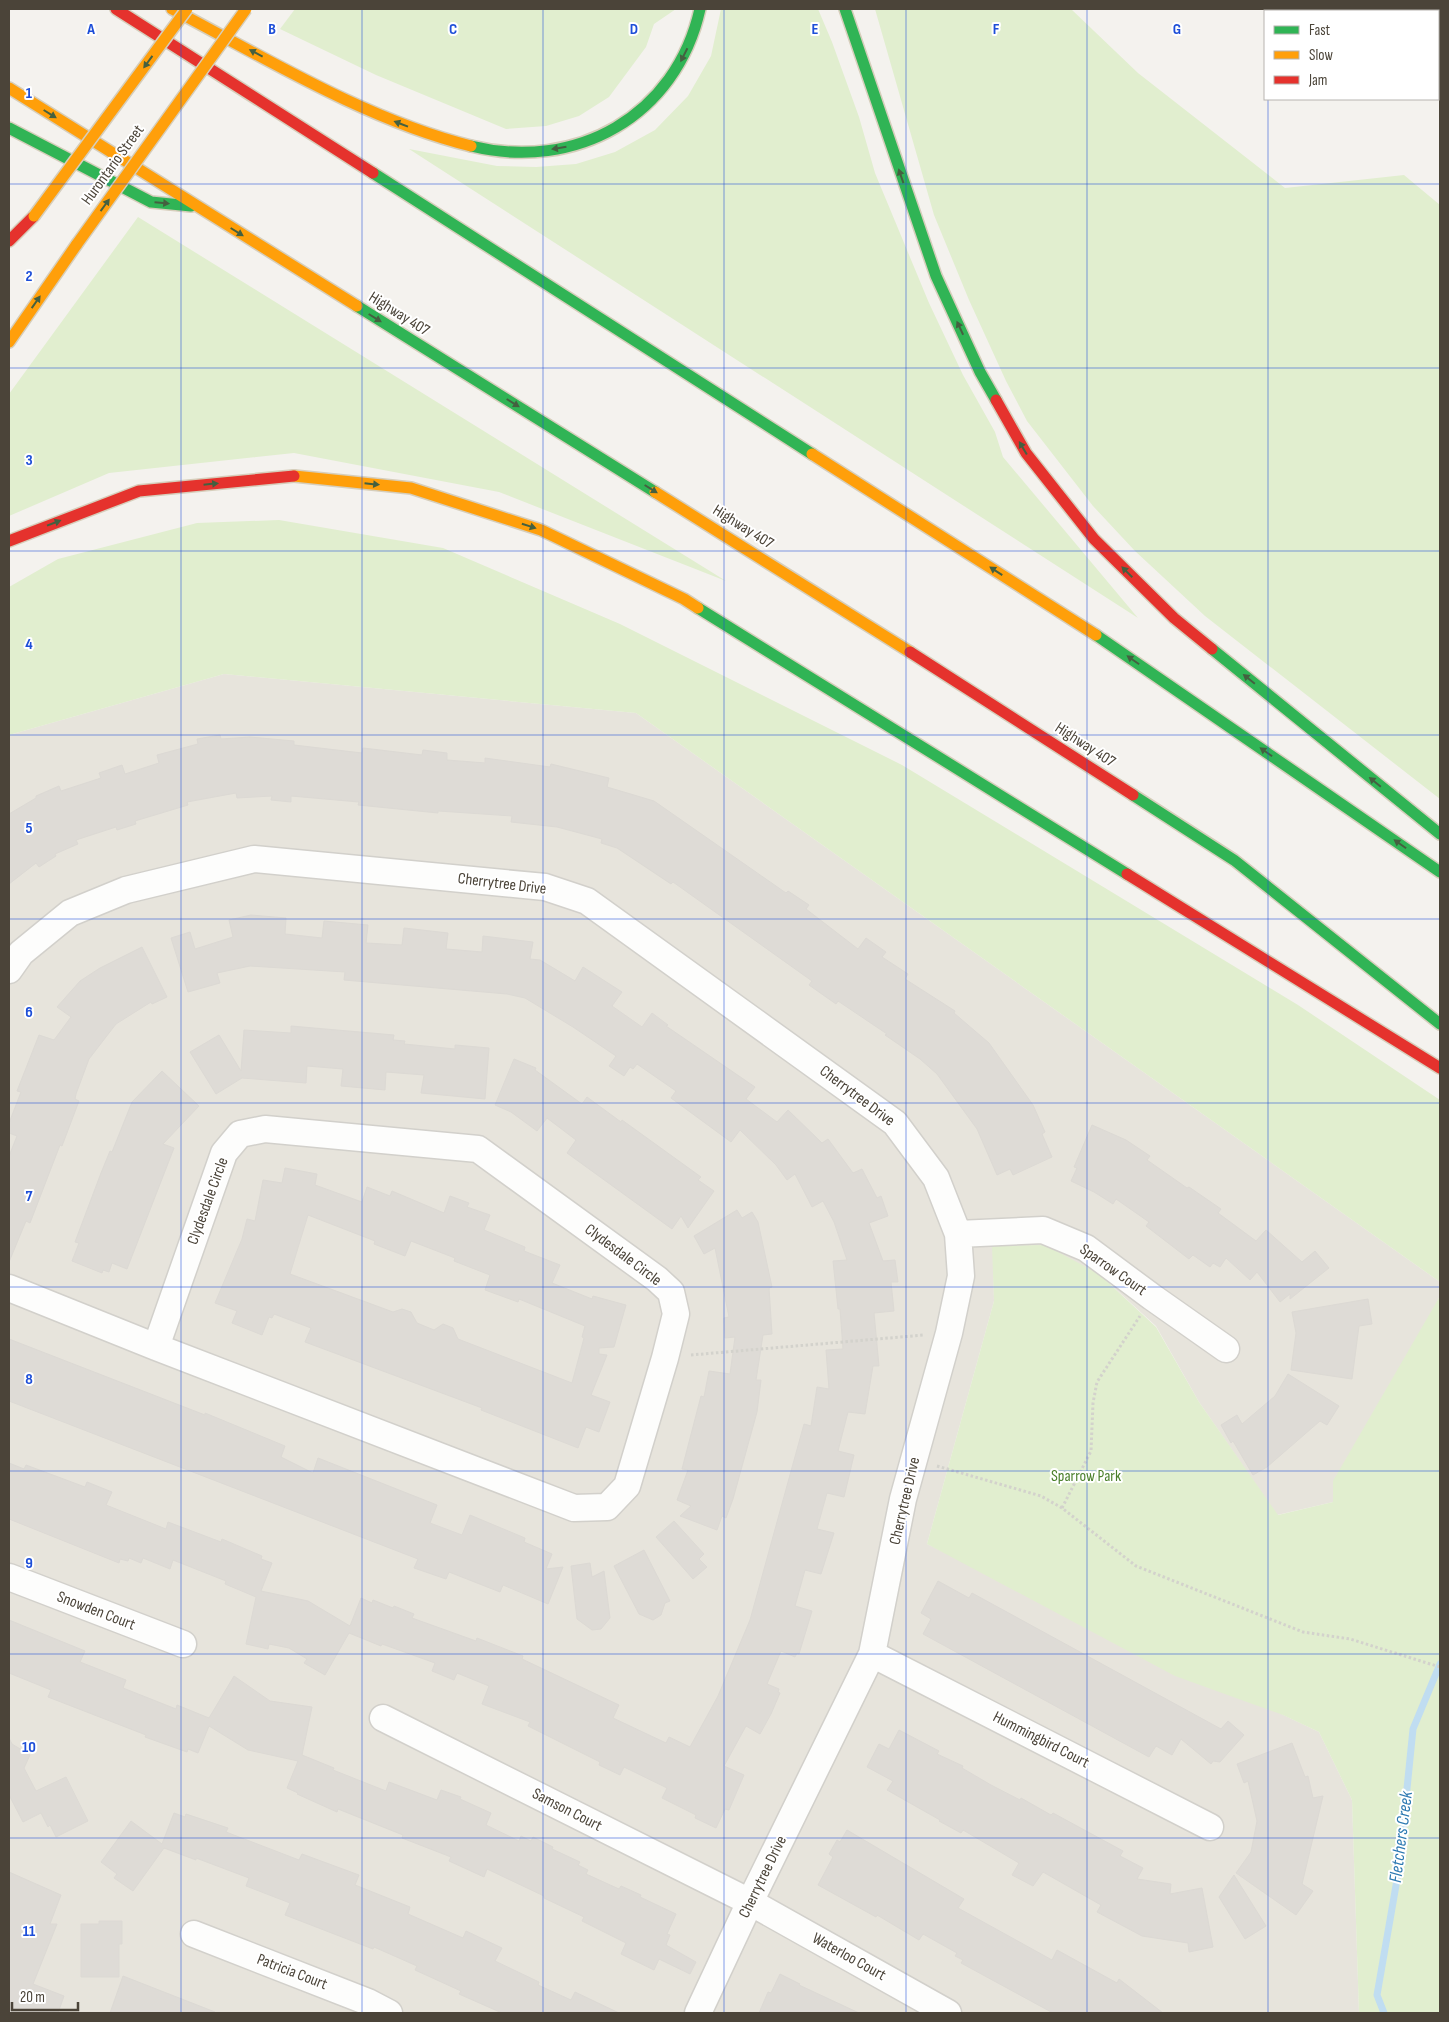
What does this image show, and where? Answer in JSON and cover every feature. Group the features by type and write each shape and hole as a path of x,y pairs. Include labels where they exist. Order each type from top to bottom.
{"main road":[{"path":"116,9 1118,649 1440,872"},
{"path":"172,9 292,72 397,123 450,142 490,151 535,152 578,145 610,132 641,112 667,84 685,55 697,24 700,9"},
{"name":"Hurontario Street","path":"9,254 34,216 187,9"},
{"name":"Hurontario Street","path":"9,342 246,9"},
{"path":"845,9 936,276 980,372 1026,453 1094,539 1174,618 1440,834"},
{"name":"Highway 407","path":"9,88 838,606 1234,860 1440,1024"},
{"path":"9,128 151,202 196,206"},
{"path":"9,241 34,216"},
{"path":"9,541 138,491 292,476 411,488 541,530 684,599 1440,1068"}],"street":[{"name":"Cherrytree Drive","path":"9,970 21,952 70,913 126,890 254,859 544,886 587,901 895,1122 936,1178 958,1234 961,1276 949,1333 904,1498 872,1654 750,1902 698,2013"},
{"name":"Clydesdale Circle","path":"9,1288 156,1347 574,1508 606,1506 627,1486 676,1314 670,1292 657,1279 478,1149 265,1129 240,1134 224,1153 156,1347"},
{"name":"Sparrow Court","path":"958,1234 1042,1230 1086,1248 1152,1298 1226,1348"},
{"name":"Snowden Court","path":"9,1577 183,1644"},
{"name":"Hummingbird Court","path":"872,1654 1210,1827"},
{"name":"Samson Court","path":"383,1718 750,1902"},
{"name":"Waterloo Court","path":"750,1902 948,2013"},
{"name":"Patricia Court","path":"194,1934 368,2002 390,2013"}],"path":[{"path":"1062,1508 1091,1451 1093,1403 1097,1382 1152,1298"},
{"path":"665,1358 949,1333"},
{"path":"914,1460 1041,1496 1062,1508 1136,1566 1303,1632 1350,1639 1440,1666"}],"shaded area":[{"path":"224,674 636,713 1440,1282 1440,1296 1333,1502 1277,1515 1199,1402 1156,1326 1099,1274 993,1246 994,1301 927,1544 1319,1732 1352,1800 1359,2013 9,2013 9,735"}],"green space":[{"path":"295,9 676,9 654,24 646,47 609,97 579,116 546,126 506,129 376,75 280,29"},
{"path":"721,9 818,9 859,117 875,173 929,303 963,375 995,432 1003,457 1138,618 409,149 497,166 536,167 576,164 615,152 655,130 688,96 711,56"},
{"path":"875,9 1071,9 1138,73 1285,188 1404,175 1440,205 1440,799 1205,616 1135,551 1093,506 1027,421 1006,381 969,300 934,215"},
{"path":"138,217 726,581 499,492 294,453 109,473 9,516 9,394"},
{"path":"279,520 443,548 620,624 902,765 1298,1005 1440,1100 1440,1282 636,713 224,674 9,735 9,587 58,559 197,523"},
{"name":"Sparrow Park","path":"1045,1245 1099,1274 1156,1327 1199,1402 1278,1515 1333,1502 1333,1481 1440,1296 1440,2013 1359,2013 1352,1800 1319,1732 1283,1715 1175,1676 927,1544 994,1301 992,1246"}],"building":[{"path":"220,735 221,739 250,737 294,741 294,745 362,753 363,748 422,755 423,750 447,753 447,760 485,763 485,758 550,767 551,764 609,778 607,787 654,801 786,893 788,891 809,905 806,909 858,949 866,938 886,952 882,957 908,974 905,979 955,1011 954,1013 989,1043 1033,1105 1045,1132 1042,1134 1052,1157 1013,1175 1010,1169 997,1175 977,1129 937,1074 920,1059 838,1001 836,1004 809,985 812,981 673,882 671,884 617,848 601,843 602,839 557,827 511,822 512,816 438,811 438,813 358,805 359,802 291,796 291,802 271,800 272,796 237,798 236,793 187,802 188,805 135,821 136,824 117,830 116,827 76,840 78,844 55,854 56,856 39,867 36,863 9,884 9,814 36,798 36,796 59,786 61,791 101,778 99,773 122,765 125,774 159,763 157,755 198,744 197,739"},
{"path":"251,915 286,918 285,934 322,938 324,921 368,925 366,943 402,945 404,928 448,933 446,949 482,952 483,936 533,942 530,959 540,960 575,981 583,967 622,992 612,1006 642,1027 652,1013 668,1025 666,1026 755,1087 746,1099 777,1122 788,1110 822,1143 828,1139 853,1173 862,1169 877,1198 881,1196 888,1216 869,1223 883,1261 895,1260 898,1282 891,1282 894,1311 874,1313 879,1366 873,1366 865,1414 848,1412 838,1451 854,1455 844,1497 827,1493 817,1529 834,1533 821,1574 805,1570 795,1606 812,1611 799,1654 797,1653 795,1657 781,1651 767,1684 779,1689 778,1692 780,1693 771,1714 760,1734 746,1726 724,1766 744,1775 729,1810 725,1809 716,1828 695,1818 696,1815 662,1798 667,1788 624,1767 620,1775 599,1765 600,1762 528,1726 530,1722 482,1704 489,1686 457,1673 454,1680 432,1671 435,1663 382,1644 381,1646 349,1633 325,1675 304,1663 307,1659 289,1648 269,1644 268,1649 246,1644 256,1597 225,1584 226,1581 173,1560 170,1569 143,1558 141,1563 129,1558 128,1561 120,1559 119,1563 9,1519 9,1463 24,1469 26,1465 85,1487 87,1482 112,1492 106,1505 166,1529 168,1522 221,1542 222,1539 262,1556 261,1559 272,1563 261,1591 308,1601 350,1626 361,1598 372,1603 373,1600 393,1608 394,1606 414,1614 412,1618 476,1641 477,1638 523,1656 522,1659 619,1705 613,1718 666,1743 669,1737 690,1747 718,1696 750,1620 804,1424 811,1426 817,1387 829,1389 826,1350 843,1349 840,1309 838,1309 833,1261 847,1260 834,1222 823,1201 812,1207 795,1174 787,1180 776,1165 740,1130 731,1142 671,1098 676,1091 637,1064 633,1069 630,1067 624,1076 609,1066 616,1056 525,998 507,994 344,980 345,972 250,966 217,973 220,983 188,992 171,938 190,932 195,949 233,937 229,920"},
{"path":"142,947 167,997 152,1004 151,1002 116,1024 89,1059 76,1094 75,1099 79,1101 62,1146 60,1145 30,1223 26,1221 9,1262 9,1156 17,1136 9,1133 9,1123 21,1092 17,1091 39,1035 54,1040 71,1017 57,1007 80,981 100,968"},
{"path":"291,1026 394,1035 393,1040 405,1041 404,1044 455,1049 455,1045 489,1048 485,1099 421,1093 424,1075 386,1072 385,1090 341,1086 343,1069 307,1066 306,1083 242,1078 216,1094 190,1052 219,1035 241,1071 244,1030 291,1033"},
{"path":"514,1059 536,1068 535,1070 582,1104 587,1097 701,1177 698,1180 714,1191 688,1228 681,1216 672,1229 567,1153 576,1140 547,1118 537,1131 511,1112 495,1105"},
{"path":"162,1071 199,1106 163,1144 174,1148 127,1269 112,1263 109,1272 103,1270 102,1273 72,1261 79,1243 75,1242 101,1173 110,1151 112,1152 132,1102"},
{"path":"1092,1125 1126,1140 1150,1156 1147,1160 1221,1209 1218,1213 1256,1241 1266,1230 1302,1262 1315,1251 1329,1268 1290,1299 1290,1294 1280,1302 1257,1272 1250,1280 1226,1258 1220,1267 1213,1263 1210,1267 1193,1255 1189,1259 1146,1226 1149,1222 1116,1199 1113,1204 1071,1181 1077,1168 1074,1167"},
{"path":"285,1168 317,1174 315,1185 362,1202 367,1187 390,1196 392,1191 444,1213 450,1196 469,1203 467,1207 490,1215 484,1230 525,1247 524,1251 560,1265 552,1283 592,1299 593,1296 626,1305 614,1347 599,1348 599,1354 607,1355 591,1395 610,1402 599,1432 586,1427 578,1448 481,1410 482,1408 305,1342 311,1328 274,1314 272,1318 269,1317 262,1335 232,1323 237,1311 215,1303 242,1239 247,1219 255,1221 263,1180 282,1183","holes":["308,1215 375,1241 374,1244 405,1256 411,1241 455,1258 454,1261 490,1275 485,1290 518,1302 519,1299 585,1326 582,1337 584,1338 572,1383 458,1339 453,1328 443,1324 434,1330 417,1323 411,1312 402,1309 393,1312 290,1274"]},
{"path":"737,1210 742,1218 752,1212 758,1222 772,1287 769,1288 772,1334 763,1335 756,1380 761,1380 757,1412 733,1499 726,1518 722,1516 717,1530 680,1516 691,1506 677,1500 688,1470 682,1469 701,1396 704,1397 709,1371 730,1374 735,1337 725,1338 724,1318 729,1317 715,1248 704,1254 694,1236"},
{"path":"1368,1299 1372,1324 1359,1326 1352,1379 1291,1370 1296,1333 1292,1312"},
{"path":"9,1339 205,1415 205,1413 285,1446 281,1457 313,1473 318,1458 437,1505 430,1523 462,1535 470,1515 525,1538 524,1542 552,1554 546,1569 563,1567 548,1604 503,1585 500,1592 449,1572 446,1579 414,1568 418,1559 9,1401"},
{"path":"1288,1374 1339,1406 1327,1425 1320,1421 1267,1467 1253,1475 1221,1425 1237,1415 1242,1424 1275,1396"},
{"path":"674,1521 704,1554 699,1559 707,1567 693,1579 656,1537"},
{"path":"644,1550 670,1601 665,1603 661,1615 653,1620 639,1614 614,1566"},
{"path":"590,1563 592,1577 604,1571 610,1618 601,1629 592,1630 577,1619 571,1566"},
{"path":"938,1581 969,1598 972,1593 1221,1729 1228,1721 1244,1735 1220,1762 1213,1761 1211,1764 1181,1739 1172,1755 1156,1746 1149,1757 923,1634 931,1619 921,1613"},
{"path":"9,1620 85,1651 80,1662 126,1680 123,1688 176,1709 177,1705 209,1718 234,1676 270,1701 312,1707 302,1755 334,1768 333,1770 386,1791 389,1782 437,1800 441,1790 461,1797 460,1799 491,1813 486,1825 519,1841 521,1836 531,1841 533,1837 553,1847 552,1849 580,1862 578,1865 588,1870 586,1874 619,1889 621,1886 676,1914 667,1934 670,1935 666,1945 696,1962 690,1974 659,1959 654,1970 621,1954 626,1943 582,1921 584,1917 544,1898 544,1896 487,1869 484,1877 449,1861 451,1857 402,1838 403,1835 338,1809 337,1812 297,1794 287,1788 298,1761 248,1750 209,1726 198,1753 188,1749 187,1752 145,1737 146,1735 48,1697 51,1690 9,1673"},
{"path":"899,1730 939,1751 937,1754 963,1766 962,1768 991,1785 1020,1800 1021,1798 1051,1815 1053,1813 1123,1851 1120,1856 1143,1868 1137,1879 1171,1884 1170,1894 1202,1888 1213,1947 1189,1952 1188,1943 1142,1936 1097,1912 1101,1905 1043,1872 1033,1886 1012,1875 1019,1863 963,1830 961,1833 939,1821 887,1790 893,1781 867,1767 879,1744 889,1749"},
{"path":"9,1738 12,1744 30,1755 24,1768 36,1791 66,1777 88,1821 56,1837 41,1813 23,1822 9,1795"},
{"path":"1292,1743 1305,1777 1308,1776 1313,1798 1323,1796 1302,1884 1313,1891 1296,1915 1236,1873 1251,1852 1257,1821 1248,1781 1244,1783 1237,1764"},
{"path":"174,1813 185,1817 186,1814 228,1828 226,1832 299,1860 302,1854 359,1875 355,1885 410,1907 408,1914 463,1938 466,1931 502,1948 495,1961 539,1982 538,1985 571,2000 575,1992 619,2013 502,2013 459,1994 461,1991 415,1970 417,1966 374,1947 373,1949 285,1915 290,1903 246,1886 249,1878 164,1848 133,1891 114,1878 117,1874 101,1862 131,1821 162,1844"},
{"path":"847,1830 964,1899 958,1908 1052,1960 1057,1950 1117,1983 1119,1979 1163,2013 1053,2013 961,1963 963,1960 955,1956 957,1953 923,1934 919,1940 877,1915 876,1917 818,1885 833,1857 829,1854 837,1840 840,1842"},
{"path":"9,1872 61,1895 50,1924 57,1924 33,1984 64,1996 58,2013 9,2013"},
{"path":"1234,1875 1266,1926 1245,1939 1219,1897"},
{"path":"99,1921 122,1921 122,1944 119,1944 119,1977 81,1977 81,1924 99,1924"},
{"path":"780,1974 859,2013 759,2013 768,1992 771,1993"},
{"path":"123,1976 215,2012 215,2013 110,2013"}],"waterway":[{"name":"Fletchers Creek","path":"1384,2013 1377,1995 1399,1868 1413,1729 1440,1664"}],"traffic: fast":[{"path":"471,146 510,152 548,151 583,142 616,127 645,106 669,79 688,47 700,9"},
{"path":"845,9 936,276 980,372 996,400"},
{"path":"9,128 151,202 191,206"},
{"path":"373,173 812,454"},
{"path":"357,306 655,492"},
{"path":"698,608 1127,874"},
{"path":"1096,635 1440,872"},
{"path":"1212,649 1440,834"},
{"path":"1133,795 1234,860 1440,1024"}],"traffic: slow":[{"path":"172,9 356,105 433,135 471,146"},
{"path":"34,216 187,9"},
{"path":"77,244 246,9"},
{"path":"9,88 357,306"},
{"path":"9,342 77,244"},
{"path":"812,454 1096,635"},
{"path":"294,476 411,488 541,530 684,599 698,608"},
{"path":"655,492 910,652"}],"traffic: jam":[{"path":"116,9 373,173"},
{"path":"9,241 34,216"},
{"path":"996,400 1026,453 1094,539 1174,618 1212,649"},
{"path":"9,541 139,491 294,476"},
{"path":"910,652 1133,795"},
{"path":"1127,874 1440,1068"}]}
